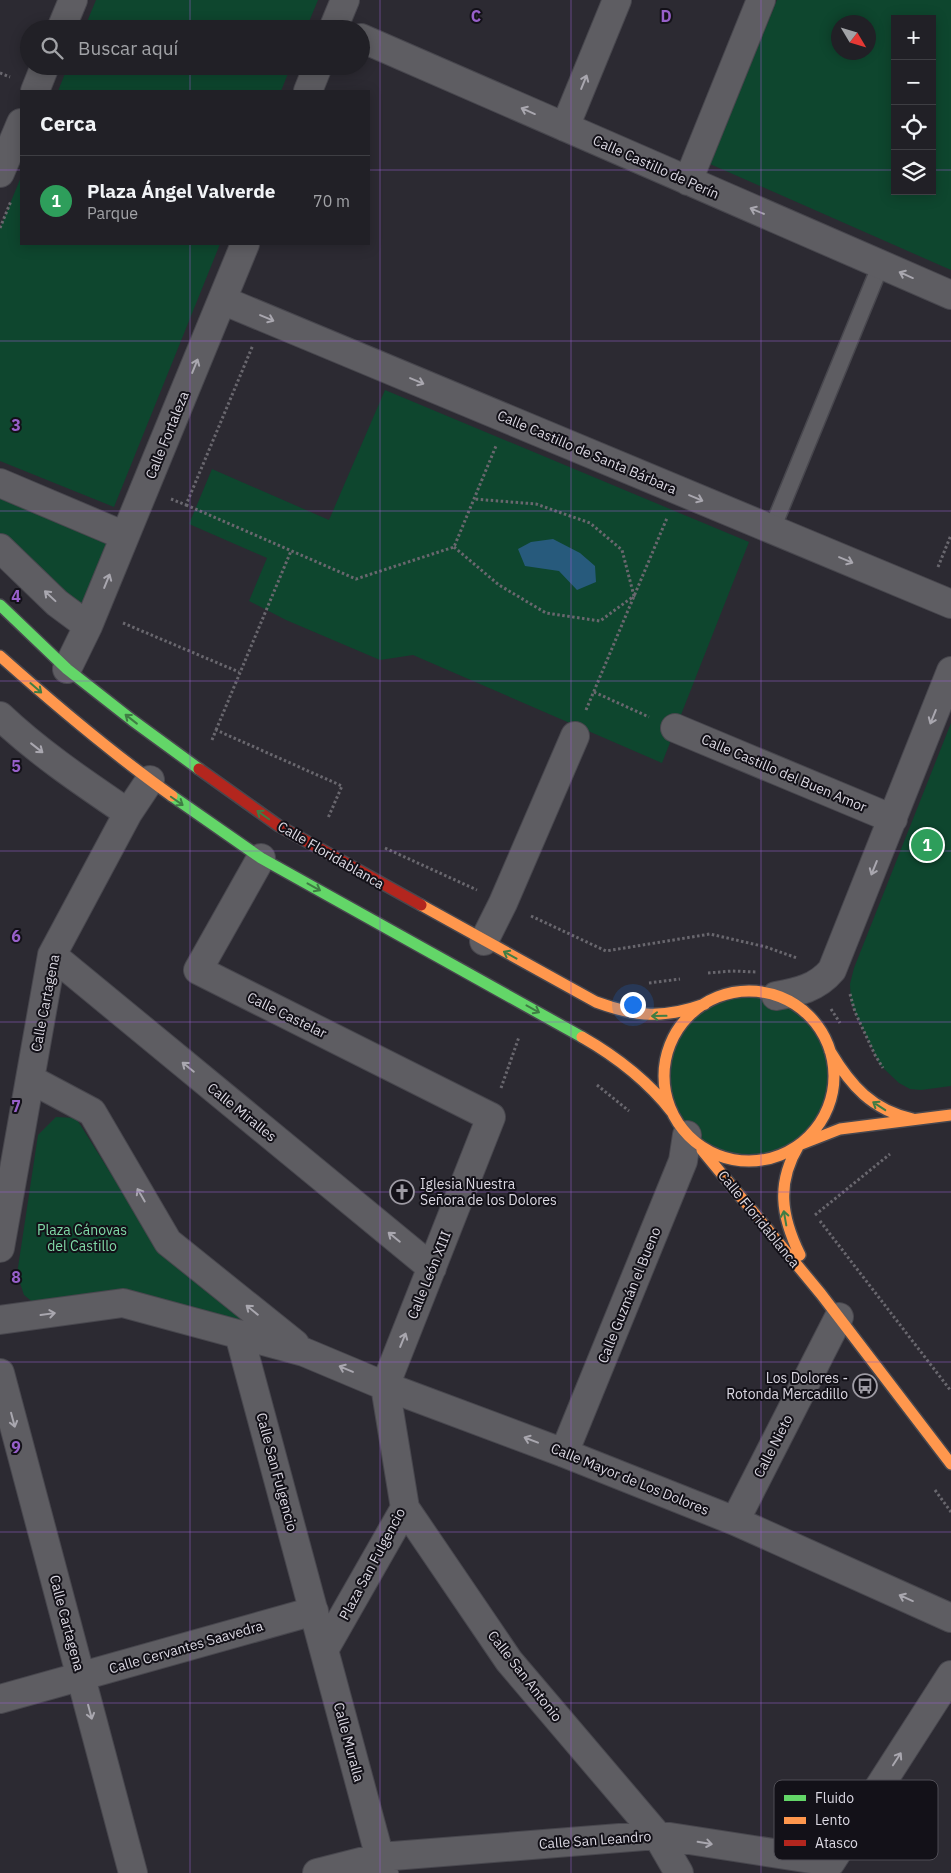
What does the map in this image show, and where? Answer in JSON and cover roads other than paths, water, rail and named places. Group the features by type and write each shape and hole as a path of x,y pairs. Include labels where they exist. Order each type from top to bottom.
{"main road":[{"name":"Calle Floridablanca","path":"0,605 67,668 147,732 279,826 596,1002 618,1011 635,1015 672,1016 705,1004"},
{"path":"0,656 55,704 150,780 261,858 622,1061 649,1083 660,1095 693,1140 723,1158 750,1161 777,1156 840,1129 951,1115"},
{"path":"672,1112 664,1085 664,1069 669,1046 685,1021 705,1004 721,996 734,993 763,992 794,1004 807,1014 823,1036 830,1052 849,1080 872,1101 897,1116 924,1119"},
{"path":"799,1145 818,1125 829,1104 834,1076 830,1052"},
{"name":"Calle Floridablanca","path":"693,1140 821,1294 951,1464"},
{"name":"Calle Floridablanca","path":"799,1145 792,1155 785,1176 783,1195 785,1219 793,1243 821,1294"}],"street":[{"path":"65,20 73,0"},
{"path":"339,20 345,0"},
{"path":"565,127 618,0"},
{"path":"688,181 761,0"},
{"name":"Calle Castillo de Perín","path":"370,42 951,295"},
{"path":"35,90 41,75"},
{"path":"308,90 314,75"},
{"path":"0,173 20,125"},
{"name":"Calle Fortaleza","path":"67,668 88,626 245,245"},
{"name":"Calle Castillo de Santa Bárbara","path":"222,300 951,604"},
{"path":"0,483 125,536"},
{"path":"0,548 57,603 88,626"},
{"path":"776,996 808,988 825,978 832,970 951,671"},
{"path":"0,716 72,775 128,813"},
{"path":"484,941 504,903 579,727"},
{"name":"Calle Castillo del Buen Amor","path":"675,728 893,819"},
{"name":"Calle Cartagena","path":"0,1248 4,1198 30,1079 52,955 128,813 150,780"},
{"name":"Calle Castelar","path":"261,858 198,970 491,1116"},
{"name":"Calle Miralles","path":"52,955 432,1268"},
{"path":"30,1079 92,1112 168,1242 304,1352"},
{"name":"Calle León XIII","path":"385,1386 491,1116"},
{"name":"Calle Guzmán el Bueno","path":"564,1453 693,1140"},
{"path":"0,1320 124,1303 304,1352"},
{"name":"Calle Nieto","path":"735,1521 839,1317"},
{"name":"Calle San Fulgencio","path":"239,1334 314,1611"},
{"name":"Calle Mayor de Los Dolores","path":"304,1352 385,1386 564,1453 735,1521 951,1618"},
{"name":"Calle Cartagena","path":"0,1372 133,1873"},
{"name":"Plaza San Fulgencio","path":"324,1650 405,1508 385,1386"},
{"name":"Calle San Antonio","path":"405,1508 509,1661 657,1835 679,1873"},
{"name":"Calle Muralla","path":"314,1611 382,1865"},
{"name":"Calle Cervantes Saavedra","path":"0,1699 314,1611"},
{"name":"Calle San Leandro","path":"883,1780 951,1674"},
{"name":"Calle San Leandro","path":"317,1873 657,1835 802,1866 831,1862 832,1860"}],"lane":[{"path":"772,529 881,264"}],"water":[{"path":"553,539 580,553 595,566 596,582 577,590 559,571 525,566 518,549 531,542"}],"place":[{"name":"Plaza Ángel Valverde","path":"927,845"},
{"name":"Iglesia Nuestra Señora de los Dolores","path":"402,1192"},
{"name":"Los Dolores - Rotonda Mercadillo","path":"865,1386"}],"park label":[{"name":"Plaza Cánovas del Castillo","path":"82,1238"}]}
